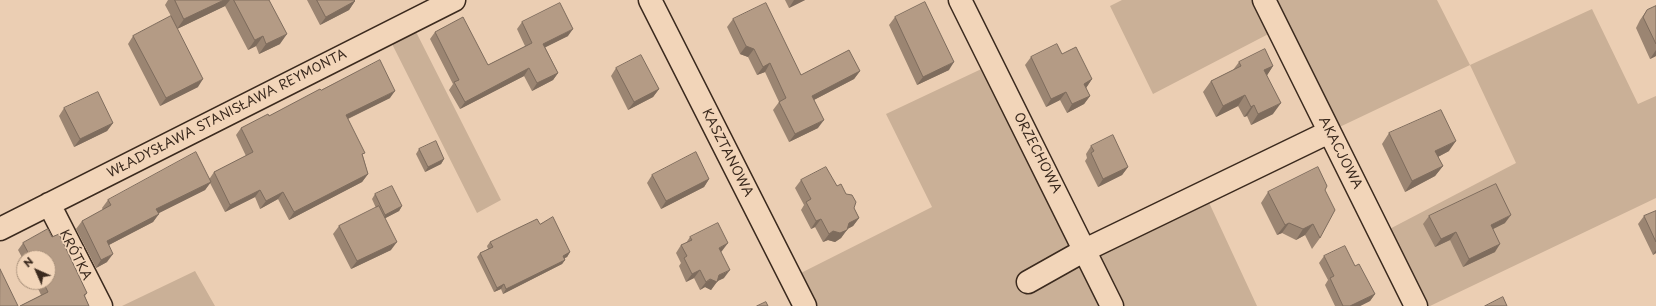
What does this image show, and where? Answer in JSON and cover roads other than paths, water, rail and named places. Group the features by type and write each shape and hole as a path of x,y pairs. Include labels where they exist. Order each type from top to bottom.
{"street":[{"name":"WŁADYSŁAWA STANISŁAWA REYMONTA","path":"0,228 454,0"},
{"name":"KASZTANOWA","path":"650,0 805,306"},
{"name":"ORZECHOWA","path":"960,0 1112,306"},
{"name":"AKACJOWA","path":"1264,0 1416,306"},
{"path":"1028,282 1085,250 1329,132"},
{"name":"KRÓTKA","path":"49,204 101,306"}]}
